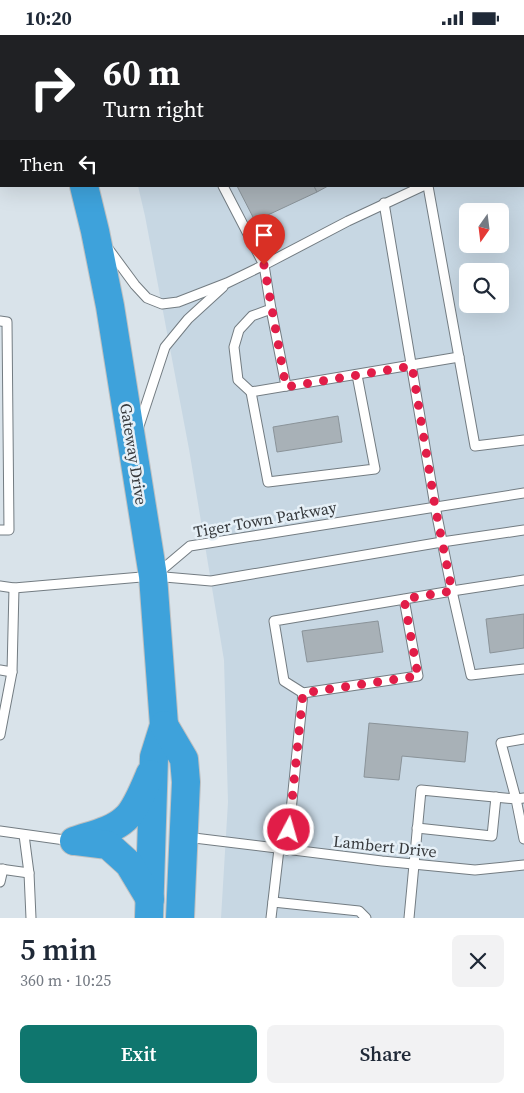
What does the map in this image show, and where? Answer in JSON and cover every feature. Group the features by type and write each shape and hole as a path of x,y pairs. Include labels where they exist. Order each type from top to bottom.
{"highway":[{"name":"Gateway Drive","path":"84,187 110,305 154,576 164,725 154,757 153,768 150,909"},
{"name":"Gateway Drive","path":"164,725 184,759 186,781 180,918"},
{"path":"74,841 106,830 126,819 139,798 153,768"},
{"path":"74,841 108,845 129,864 150,909"}],"lane":[{"path":"225,187 264,265 286,387"},
{"path":"95,231 148,298 162,304 178,302 228,283 384,203 421,187"},
{"path":"428,187 475,446 524,440"},
{"path":"384,203 435,506 471,675 524,669"},
{"path":"132,445 165,347 188,319 228,283"},
{"path":"271,309 252,316 239,330 234,347 238,379 251,392 268,482 375,469 357,375"},
{"path":"0,321 7,322 4,421 10,530 0,529"},
{"path":"251,392 459,357"},
{"name":"Tiger Town Parkway","path":"154,576 190,546 524,493"},
{"path":"0,586 14,588 154,576 211,581 524,530"},
{"path":"404,599 418,676 303,693 284,681 274,621 404,599 452,591 524,580"},
{"path":"0,735 12,672 14,588"},
{"path":"0,670 12,672"},
{"path":"271,918 283,849 303,693"},
{"path":"524,739 501,743 520,798 524,839"},
{"path":"409,918 421,790 520,798"},
{"path":"417,828 492,836 496,797"},
{"path":"0,831 74,841"},
{"path":"24,835 29,873 31,918"},
{"name":"Lambert Drive","path":"183,837 475,870 524,865"},
{"path":"0,882 1,869 29,873"},
{"path":"273,902 359,911 366,918"}],"shaded area":[{"path":"138,187 524,187 524,918 221,918 228,802 224,660 189,449"}],"building":[{"path":"238,187 314,187 317,192 255,221"},
{"path":"314,187 326,187 317,192"},
{"path":"338,416 342,442 277,452 273,427"},
{"path":"524,614 524,648 490,653 486,619"},
{"path":"378,621 383,652 307,662 302,631"},
{"path":"369,723 468,732 465,762 402,756 399,780 364,777"}],"route":[{"path":"264,265 286,387 412,366 435,506 452,591 404,599 418,676 303,693 289,830"}]}
